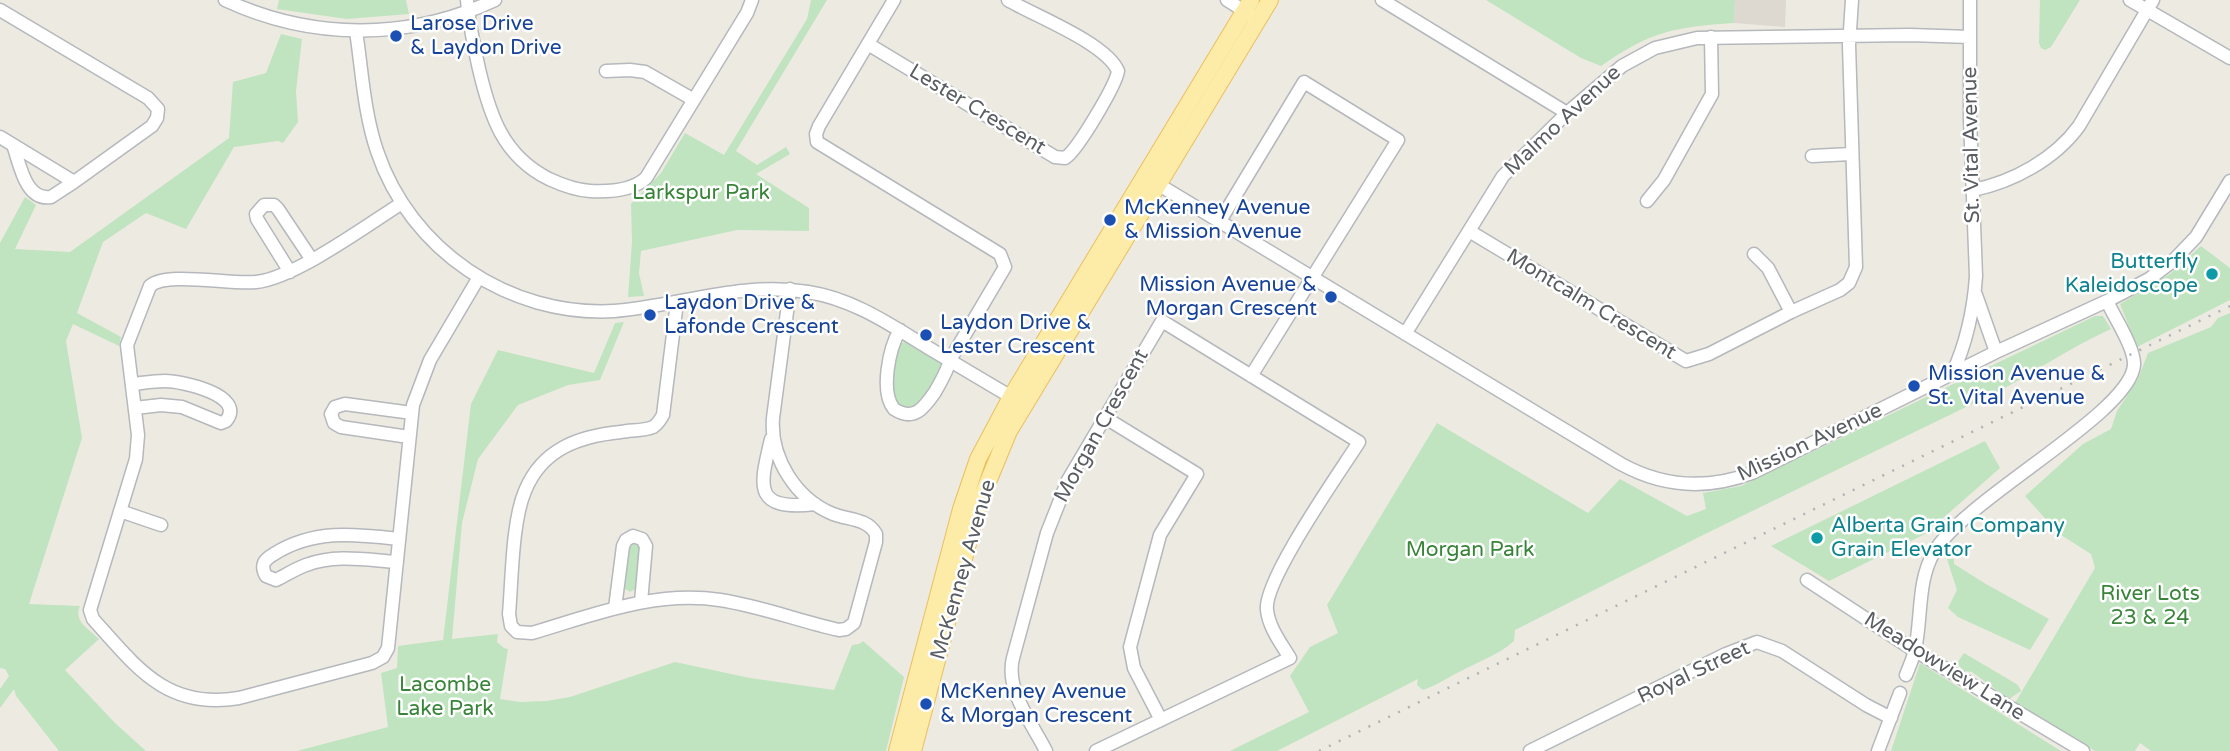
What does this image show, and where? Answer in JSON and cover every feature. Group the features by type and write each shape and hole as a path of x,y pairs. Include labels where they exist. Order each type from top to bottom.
{"main road":[{"name":"McKenney Avenue","path":"897,751 961,509 978,459 1018,401 1251,10 1270,0"},
{"name":"McKenney Avenue","path":"914,751 978,506 1018,401"}],"street":[{"path":"225,0 255,13 296,24 356,31 411,27 467,6 495,0"},
{"path":"467,6 486,99 508,147 527,166 563,186 589,191 610,191 628,188 643,181 747,13 752,0"},
{"path":"894,0 819,126 817,142 1000,254 1005,263 1002,275 923,410 911,415 898,412 888,402 886,390 893,343 900,330"},
{"name":"Lester Crescent","path":"868,44 1055,157 1065,158 1073,151 1107,96 1118,71 1112,61 1088,44 1007,0"},
{"path":"1227,0 1251,10"},
{"path":"1382,0 1567,113"},
{"name":"Montcalm Crescent","path":"1469,231 1681,359 1691,361 1840,290 1849,283 1856,267 1851,154 1852,0"},
{"name":"St. Vital Avenue","path":"1952,375 1960,358 1975,291 1970,0"},
{"path":"2130,0 2150,5 2230,58"},
{"path":"1973,190 1989,187 2035,166 2066,143 2079,126 2150,5"},
{"path":"0,10 148,98 158,109 152,126 51,197 38,196 29,187 13,145"},
{"path":"356,31 374,139 385,171 402,204 433,242 479,277 524,299 578,310 614,311 741,289 790,289 821,294 867,311 1018,401"},
{"path":"1647,201 1664,180 1712,94 1711,37"},
{"name":"Malmo Avenue","path":"1405,334 1503,176 1612,73 1642,54 1676,41 1711,37 1970,37"},
{"path":"606,71 645,72 694,100"},
{"path":"1220,221 1304,82 1398,140 1251,376"},
{"path":"0,137 74,181"},
{"path":"1812,156 1851,154"},
{"name":"Mission Avenue","path":"1152,180 1632,470 1679,484 1717,483 1752,473 2156,275 2186,250 2230,181"},
{"path":"402,204 290,272 257,282 168,278 154,281 146,293 127,345 138,450 91,603 91,616 147,676 166,689 191,698 218,701 377,662 383,657 388,648 412,413 430,360 479,277"},
{"path":"290,272 257,219 256,214 264,205 274,205 278,209 312,260"},
{"path":"1754,254 1768,268 1791,312"},
{"path":"790,289 763,481 764,491 772,499 796,506 815,504"},
{"name":"St. Vital Avenue","path":"1975,291 1996,352"},
{"path":"1906,676 1915,651 1925,573 1935,551 1961,520 2085,425 2118,395 2127,381 2134,363 2132,353 2107,301"},
{"path":"677,302 663,415 660,421 649,428 589,436 560,448 534,474 520,505 509,614 514,630 521,634 532,633 615,608 677,598 717,599 836,629 849,628 857,614 876,534 865,523 832,513 815,504 799,490 776,452 772,432"},
{"name":"Morgan Crescent","path":"1046,751 1014,689 1012,664 1053,516 1077,462 1162,321 1359,442 1300,534 1268,595 1266,610 1272,628 1290,658 1096,751"},
{"path":"132,384 165,381 187,384 220,397 230,406 231,411 226,421 220,423 182,407 161,405 135,408"},
{"path":"409,437 341,427 334,423 331,414 335,407 345,404 412,413"},
{"path":"1104,417 1197,474 1160,535 1130,647 1132,663 1161,720"},
{"path":"120,511 161,525"},
{"path":"397,562 329,559 305,565 276,580 266,576 263,568 267,559 282,549 325,535 348,534 399,539"},
{"path":"615,608 624,544 633,536 642,539 646,546 640,602"},
{"name":"Meadowview Lane","path":"1807,580 1915,651 2083,751"},
{"name":"Royal Street","path":"1530,751 1726,654 1757,642 1782,651 1891,718"},
{"path":"1878,751 1900,694"}],"shaded area":[{"path":"1735,0 1786,0 1785,27 1734,23"}],"green space":[{"path":"279,0 406,0 409,14 347,19 277,9"},
{"name":"Larkspur Park","path":"811,0 827,0 736,151 757,165 786,147 790,154 756,174 809,208 809,231 737,230 641,251 639,273 644,296 628,297 632,242 631,204 661,173 685,133 724,155 807,19"},
{"path":"1486,0 1735,0 1734,23 1695,26 1664,33 1635,45 1601,66 1581,58"},
{"path":"2040,0 2080,0 2051,47 2045,50 2039,43"},
{"path":"281,34 302,39 296,91 298,122 283,143 278,141 234,147 186,229 146,213 103,242 77,313 121,337 119,346 73,324 66,341 82,438 29,604 80,606 80,620 99,639 65,670 116,724 146,751 59,751 16,696 14,689 0,708 0,689 9,676 5,669 0,668 0,243 25,197 36,205 15,249 70,252 229,138 233,82 266,73"},
{"path":"2201,246 2230,268 2230,300 2137,347 2120,304 2170,274"},
{"name":"River Lots 23 & 24","path":"2230,313 2230,751 2151,751 2140,743 2135,751 2095,751 2015,703 2095,568 2091,554 2058,533 2025,496 2083,444 2111,429 2117,411 2138,379 2148,353 2211,327 2218,318"},
{"name":"Morgan Park","path":"2095,316 2103,316 2111,329 2003,389 1515,630 1514,641 1508,646 1437,684 1423,690 1417,685 1418,679 1277,751 1230,751 1309,712 1290,676 1310,647 1338,633 1327,605 1437,423 1588,513 1620,479 1687,516 1706,509 1703,493 1741,486"},
{"name":"Lacombe Lake Park","path":"624,322 600,380 568,385 518,405 478,459 462,523 452,639 498,634 497,642 508,649 500,699 520,702 570,697 675,662 750,678 834,690 852,645 863,641 904,677 886,751 297,751 388,727 381,673 397,668 398,646 443,640 471,404 498,350 594,373 615,323"},
{"path":"906,342 938,361 942,369 921,405 909,411 896,406 891,395 896,349"},
{"path":"1985,441 2000,468 1925,534 1829,581 1771,546"},
{"path":"635,542 641,546 637,588 630,592 624,588 628,545"},
{"path":"1947,559 1954,559 1954,564 2049,619 2030,650 1958,617 1948,608 1957,590"},
{"path":"1964,653 2018,685 2021,691 2009,699 1972,672 1963,671 1957,663"},
{"path":"1920,663 2061,751 1891,751"}],"railway":[{"path":"1319,751 2230,306"}],"place":[{"name":"Larose Drive & Laydon Drive","path":"396,36"},
{"name":"McKenney Avenue & Mission Avenue","path":"1110,220"},
{"name":"Butterfly Kaleidoscope","path":"2212,274"},
{"name":"Mission Avenue & Morgan Crescent","path":"1331,297"},
{"name":"Laydon Drive & Lafonde Crescent","path":"650,315"},
{"name":"Laydon Drive & Lester Crescent","path":"926,335"},
{"name":"Mission Avenue & St. Vital Avenue","path":"1914,386"},
{"name":"Alberta Grain Company Grain Elevator","path":"1817,538"},
{"name":"McKenney Avenue & Morgan Crescent","path":"926,704"}]}
